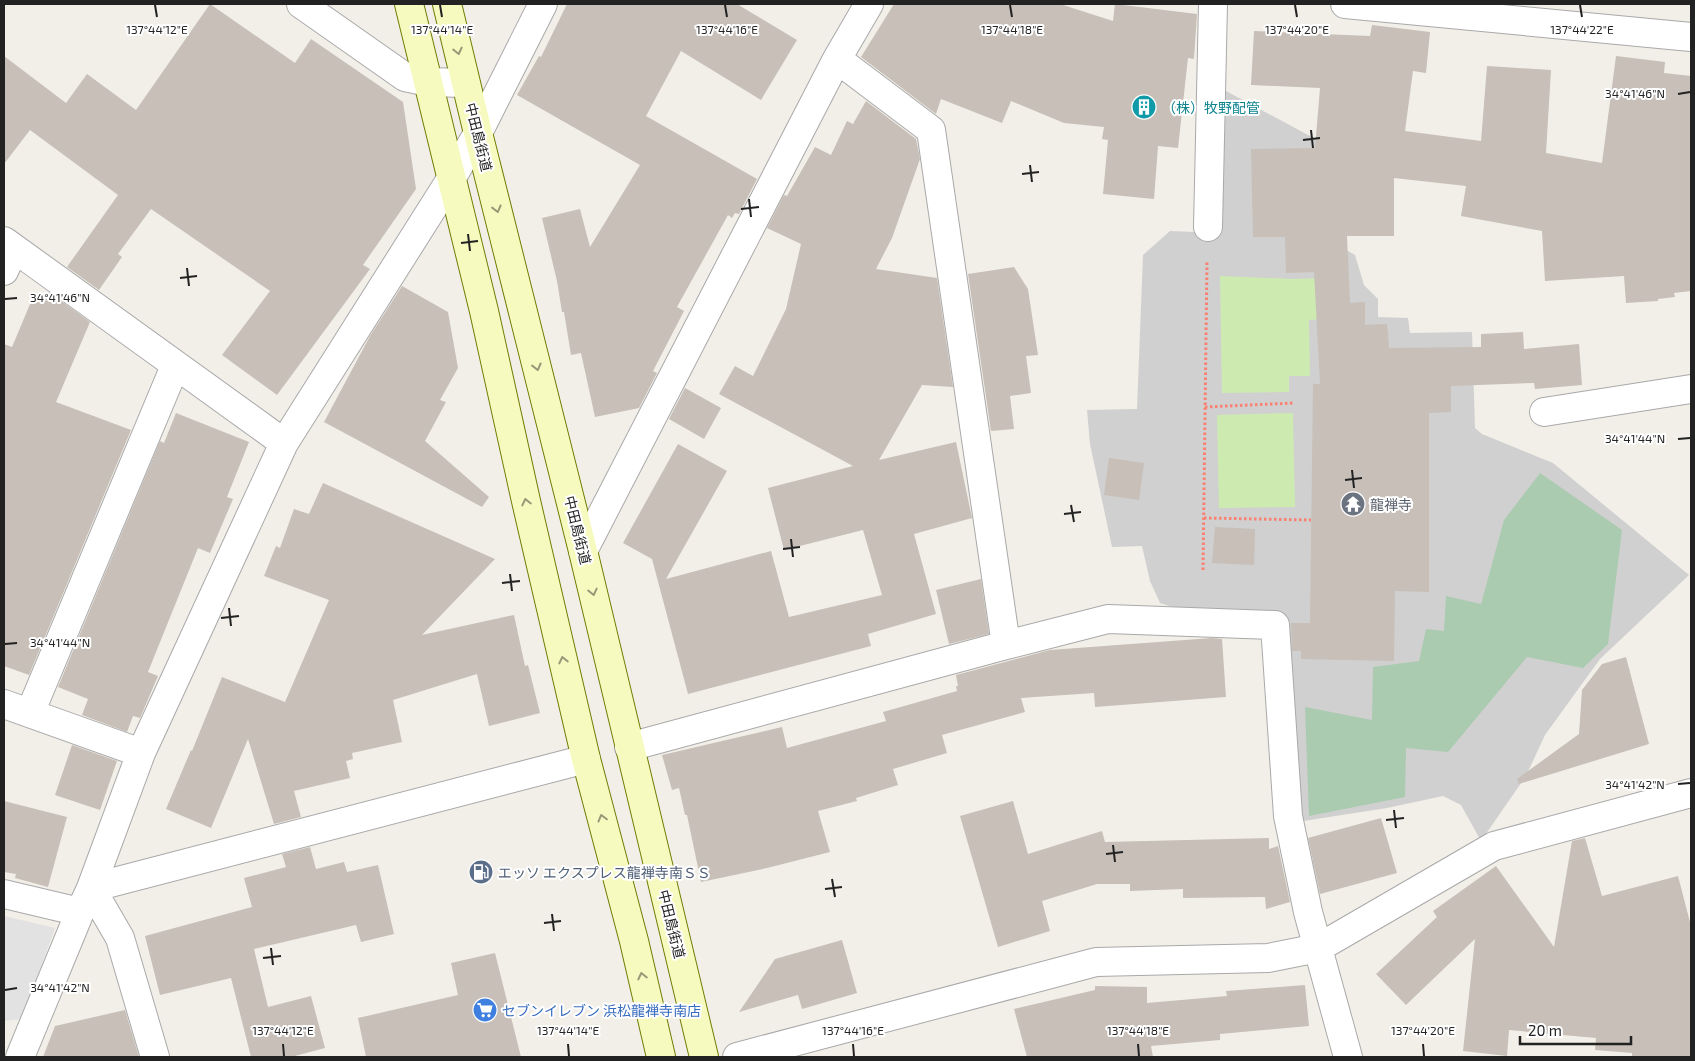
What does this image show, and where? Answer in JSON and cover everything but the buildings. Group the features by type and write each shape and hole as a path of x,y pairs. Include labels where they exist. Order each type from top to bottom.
{"street":[{"path":"301,4 405,77 428,82 466,83"},
{"path":"409,4 484,311 586,759 662,1057"},
{"name":"中田島街道","path":"447,4 584,551 704,1057"},
{"path":"18,1045 86,900 141,753 284,444 451,179 478,133 543,4"},
{"path":"584,551 837,59 869,4"},
{"path":"1208,227 1213,4"},
{"path":"1345,4 1691,38"},
{"path":"837,59 932,130 1006,645"},
{"path":"7,254 175,366 284,444"},
{"path":"30,713 175,366"},
{"path":"1544,412 1691,389"},
{"path":"629,747 1108,619 1275,625 1288,816 1308,912 1348,1057"},
{"path":"4,704 141,753"},
{"path":"4,894 86,900 586,759"},
{"path":"737,1057 1096,962 1268,958 1318,948 1494,846 1691,793"},
{"path":"86,900 120,938 155,1057"}],"path":[{"path":"1203,570 1208,227"},
{"path":"1205,407 1294,403"},
{"path":"1204,518 1311,520"}],"shaded area":[{"name":"龍禅寺","path":"1226,91 1323,143 1331,241 1355,255 1364,285 1378,299 1378,317 1408,318 1410,333 1472,332 1475,428 1482,434 1553,463 1689,575 1600,659 1545,735 1526,776 1481,841 1461,805 1443,796 1387,808 1297,822 1285,621 1169,606 1160,603 1150,581 1142,546 1112,547 1090,444 1087,410 1137,409 1143,255 1170,231 1220,233"},
{"path":"4,916 55,928 22,1019 4,1021"}],"green space":[{"path":"1220,276 1293,279 1325,278 1326,319 1309,320 1310,376 1289,376 1289,392 1222,393"},
{"path":"1293,413 1295,507 1219,508 1217,415"},
{"path":"1540,473 1622,530 1608,644 1583,668 1527,657 1448,752 1406,748 1405,797 1309,816 1305,707 1372,720 1373,667 1419,661 1426,629 1444,631 1446,596 1481,604 1504,520"}],"place":[{"name":"（株）牧野配管","path":"1144,107"},
{"name":"龍禅寺","path":"1353,504"},
{"name":"エッソ エクスプレス龍禅寺南ＳＳ","path":"481,872"},
{"name":"セブンイレブン 浜松龍禅寺南店","path":"485,1010"}]}
